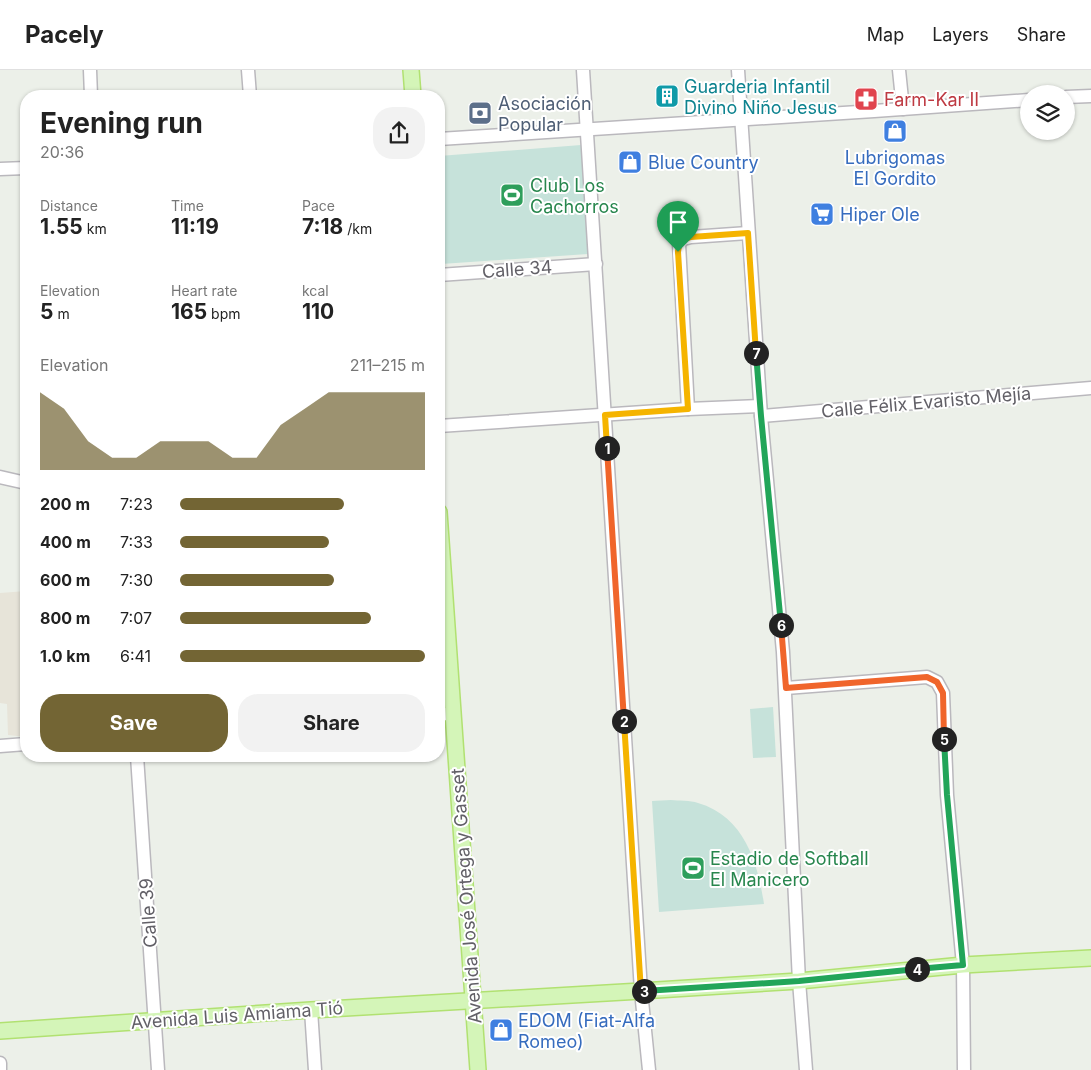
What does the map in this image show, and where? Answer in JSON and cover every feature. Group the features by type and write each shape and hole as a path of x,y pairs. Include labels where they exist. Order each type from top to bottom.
{"main road":[{"path":"411,70 413,90"},
{"name":"Avenida José Ortega y Gasset","path":"445,685 446,714 474,1000 478,1070"},
{"name":"Avenida Luis Amiama Tió","path":"0,1031 474,1000 641,992 799,981 963,965 1091,958"}],"street":[{"path":"90,70 91,90"},
{"path":"248,70 250,90"},
{"path":"411,70 421,70"},
{"path":"583,70 641,992 649,1070"},
{"path":"738,70 760,411 786,688 799,981 806,1070"},
{"path":"899,70 902,109"},
{"path":"1075,97 1091,96"},
{"path":"445,139 1020,101"},
{"path":"0,169 20,168"},
{"path":"688,409 679,244 683,239 691,237 748,233"},
{"name":"Calle 34","path":"445,275 596,264"},
{"name":"Calle Félix Evaristo Mejía","path":"445,426 688,409 760,411 1091,388"},
{"path":"0,477 20,482"},
{"path":"786,688 927,677 937,682 943,693 947,795 963,965 964,1070"},
{"path":"0,746 20,744"},
{"name":"Calle 39","path":"137,762 158,1070"},
{"path":"311,1010 315,1070"},
{"path":"0,1064 0,1070"}],"shaded area":[{"name":"Club Los Cachorros","path":"581,145 588,254 445,264 445,156"},
{"path":"20,591 20,736 8,735 7,704 0,703 0,593"},
{"path":"773,707 776,757 753,758 750,709"},
{"path":"652,801 695,802 714,809 727,818 738,830 753,857 764,904 659,912"}],"place":[{"name":"Guarderia Infantil Divino Niño Jesus","path":"667,96"},
{"name":"Farm-Kar II","path":"866,99"},
{"name":"Asociación Popular","path":"480,113"},
{"name":"Lubrigomas El Gordito","path":"895,131"},
{"name":"Blue Country","path":"630,162"},
{"name":"Club Los Cachorros","path":"512,195"},
{"name":"Hiper Ole","path":"822,214"},
{"name":"Estadio de Softball El Manicero","path":"693,868"},
{"name":"EDOM (Fiat-Alfa Romeo)","path":"501,1030"}],"route":[{"path":"748,233 761,416 786,688 927,677 937,682 943,693 947,795 963,965 799,981 641,992 605,415 688,409 678,252 679,244 683,239 748,233"}]}
